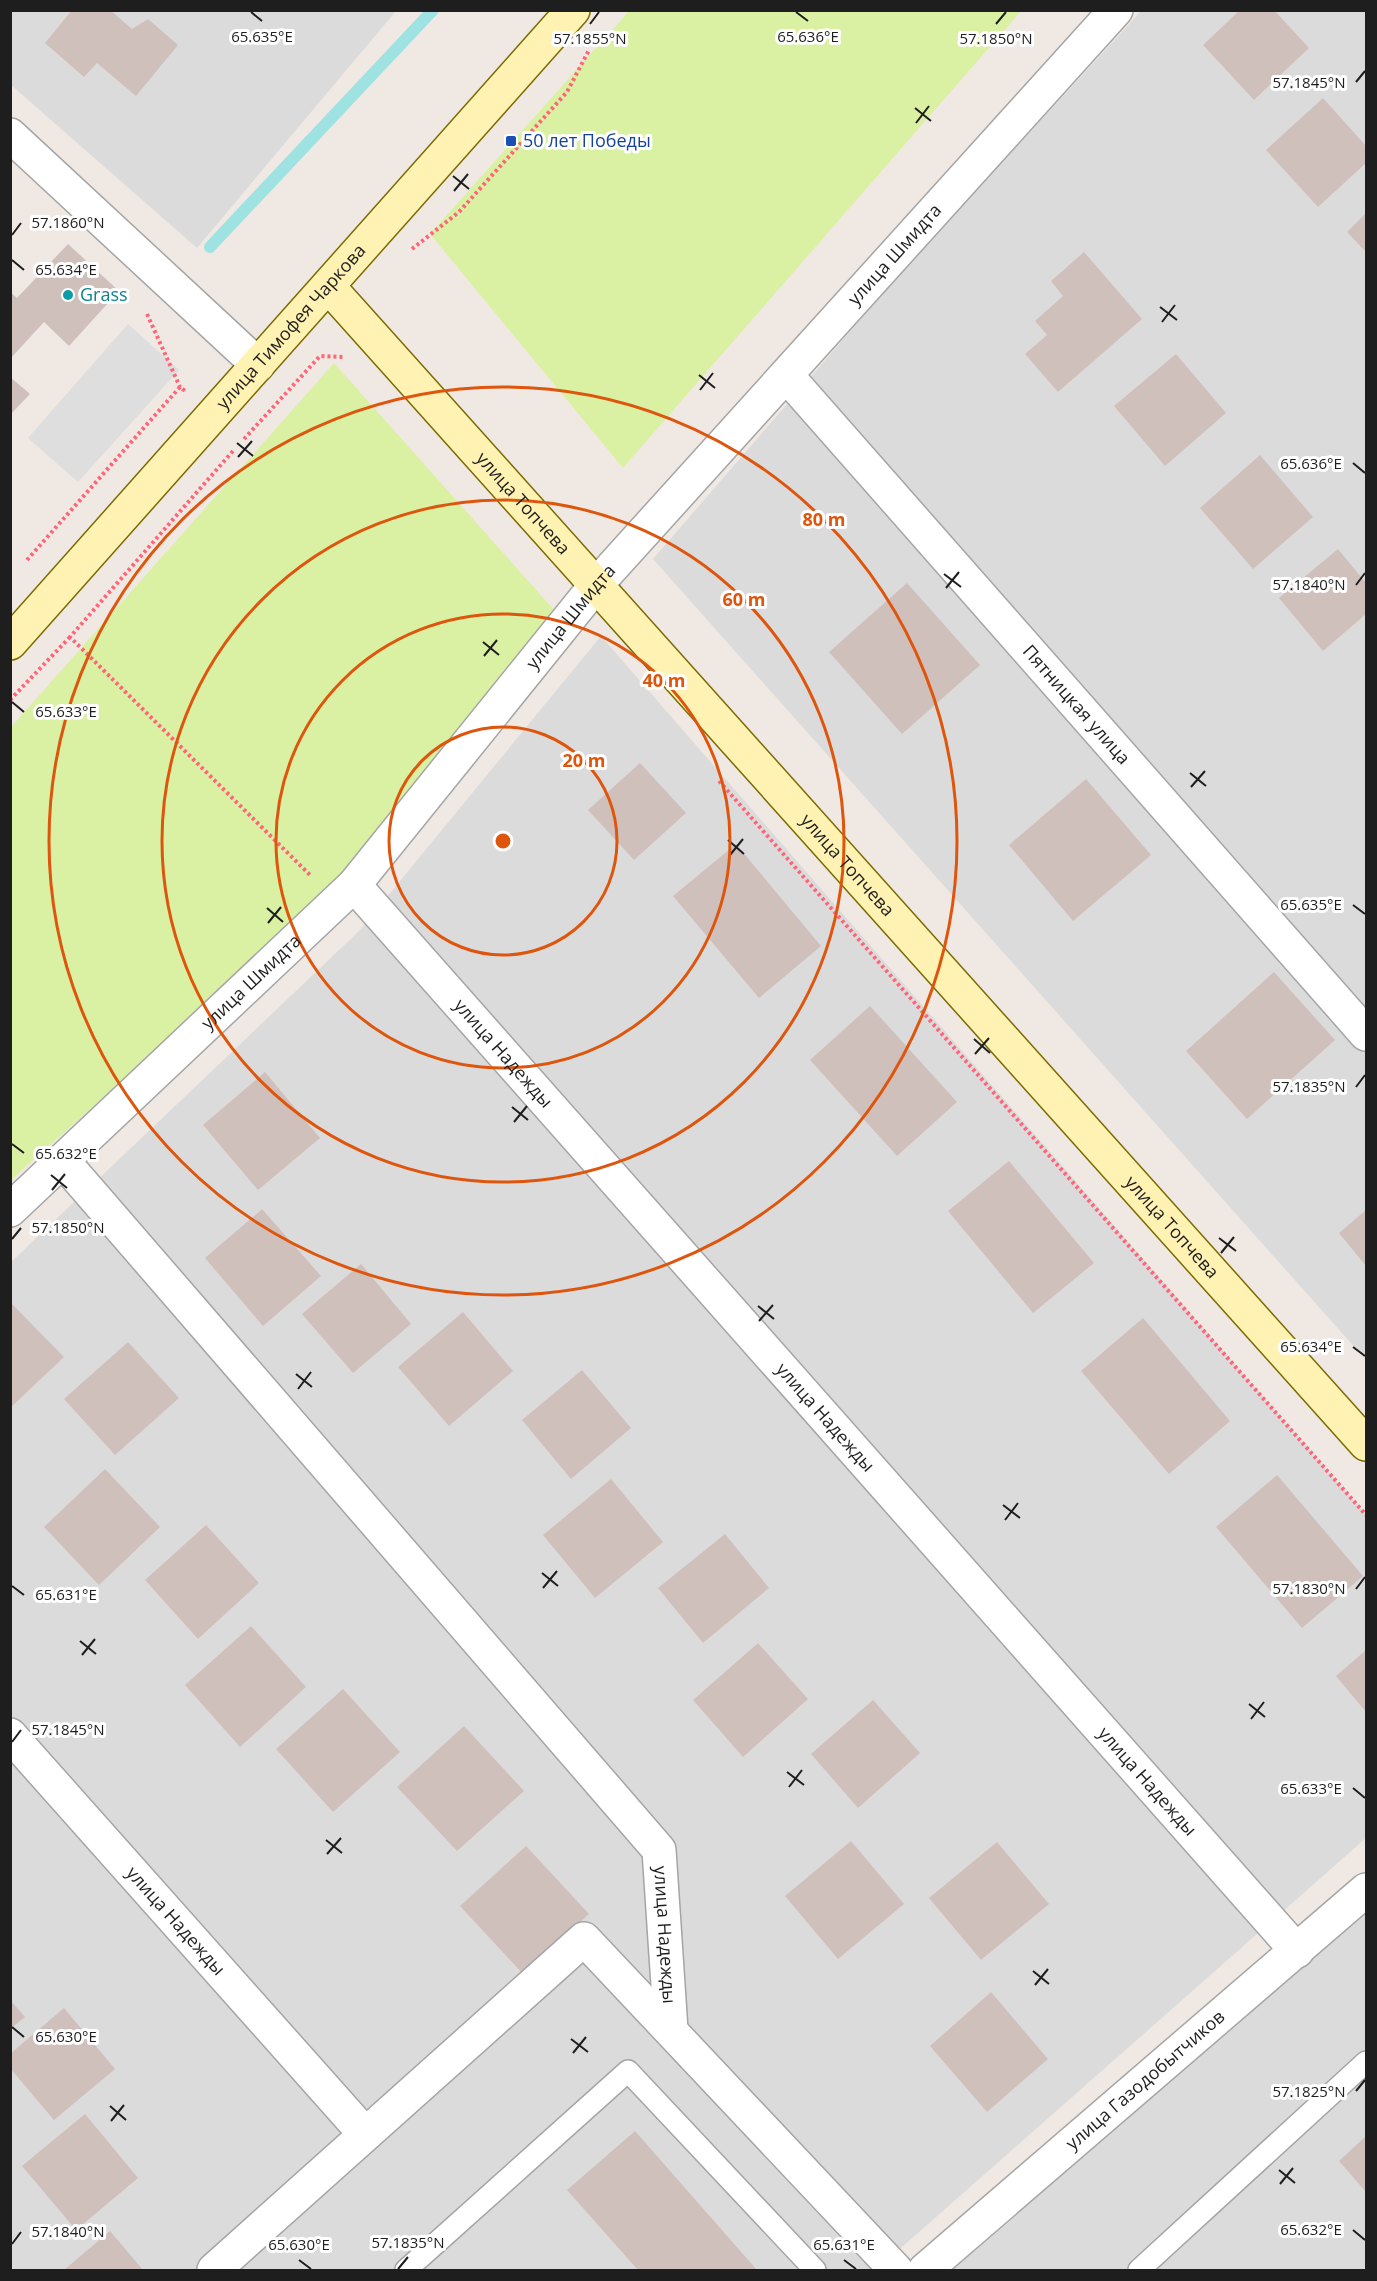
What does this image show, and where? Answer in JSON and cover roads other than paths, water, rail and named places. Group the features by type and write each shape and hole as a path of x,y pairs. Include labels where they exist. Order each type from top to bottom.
{"street":[{"name":"улица Тимофея Чаркова","path":"10,643 573,10"},
{"name":"улица Шмидта","path":"10,1210 346,893 596,585 1116,10"},
{"path":"10,135 258,364"},
{"name":"улица Топчева","path":"328,286 1366,1444"},
{"name":"Пятницкая улица","path":"787,376 1366,1034"},
{"name":"улица Надежды","path":"346,893 1297,1951"},
{"name":"улица Надежды","path":"63,1161 659,1850 671,2030"},
{"name":"улица Надежды","path":"10,1735 364,2134"},
{"name":"улица Газодобытчиков","path":"925,2271 1366,1890"},
{"path":"214,2271 584,1939 896,2271"}],"lane":[{"path":"1139,2271 1366,2062"},
{"path":"406,2271 628,2071 814,2271"}],"waterway":[{"path":"210,247 433,10"}],"place":[{"name":"50 лет Победы","path":"511,141"},
{"name":"Grass","path":"68,295"}]}
